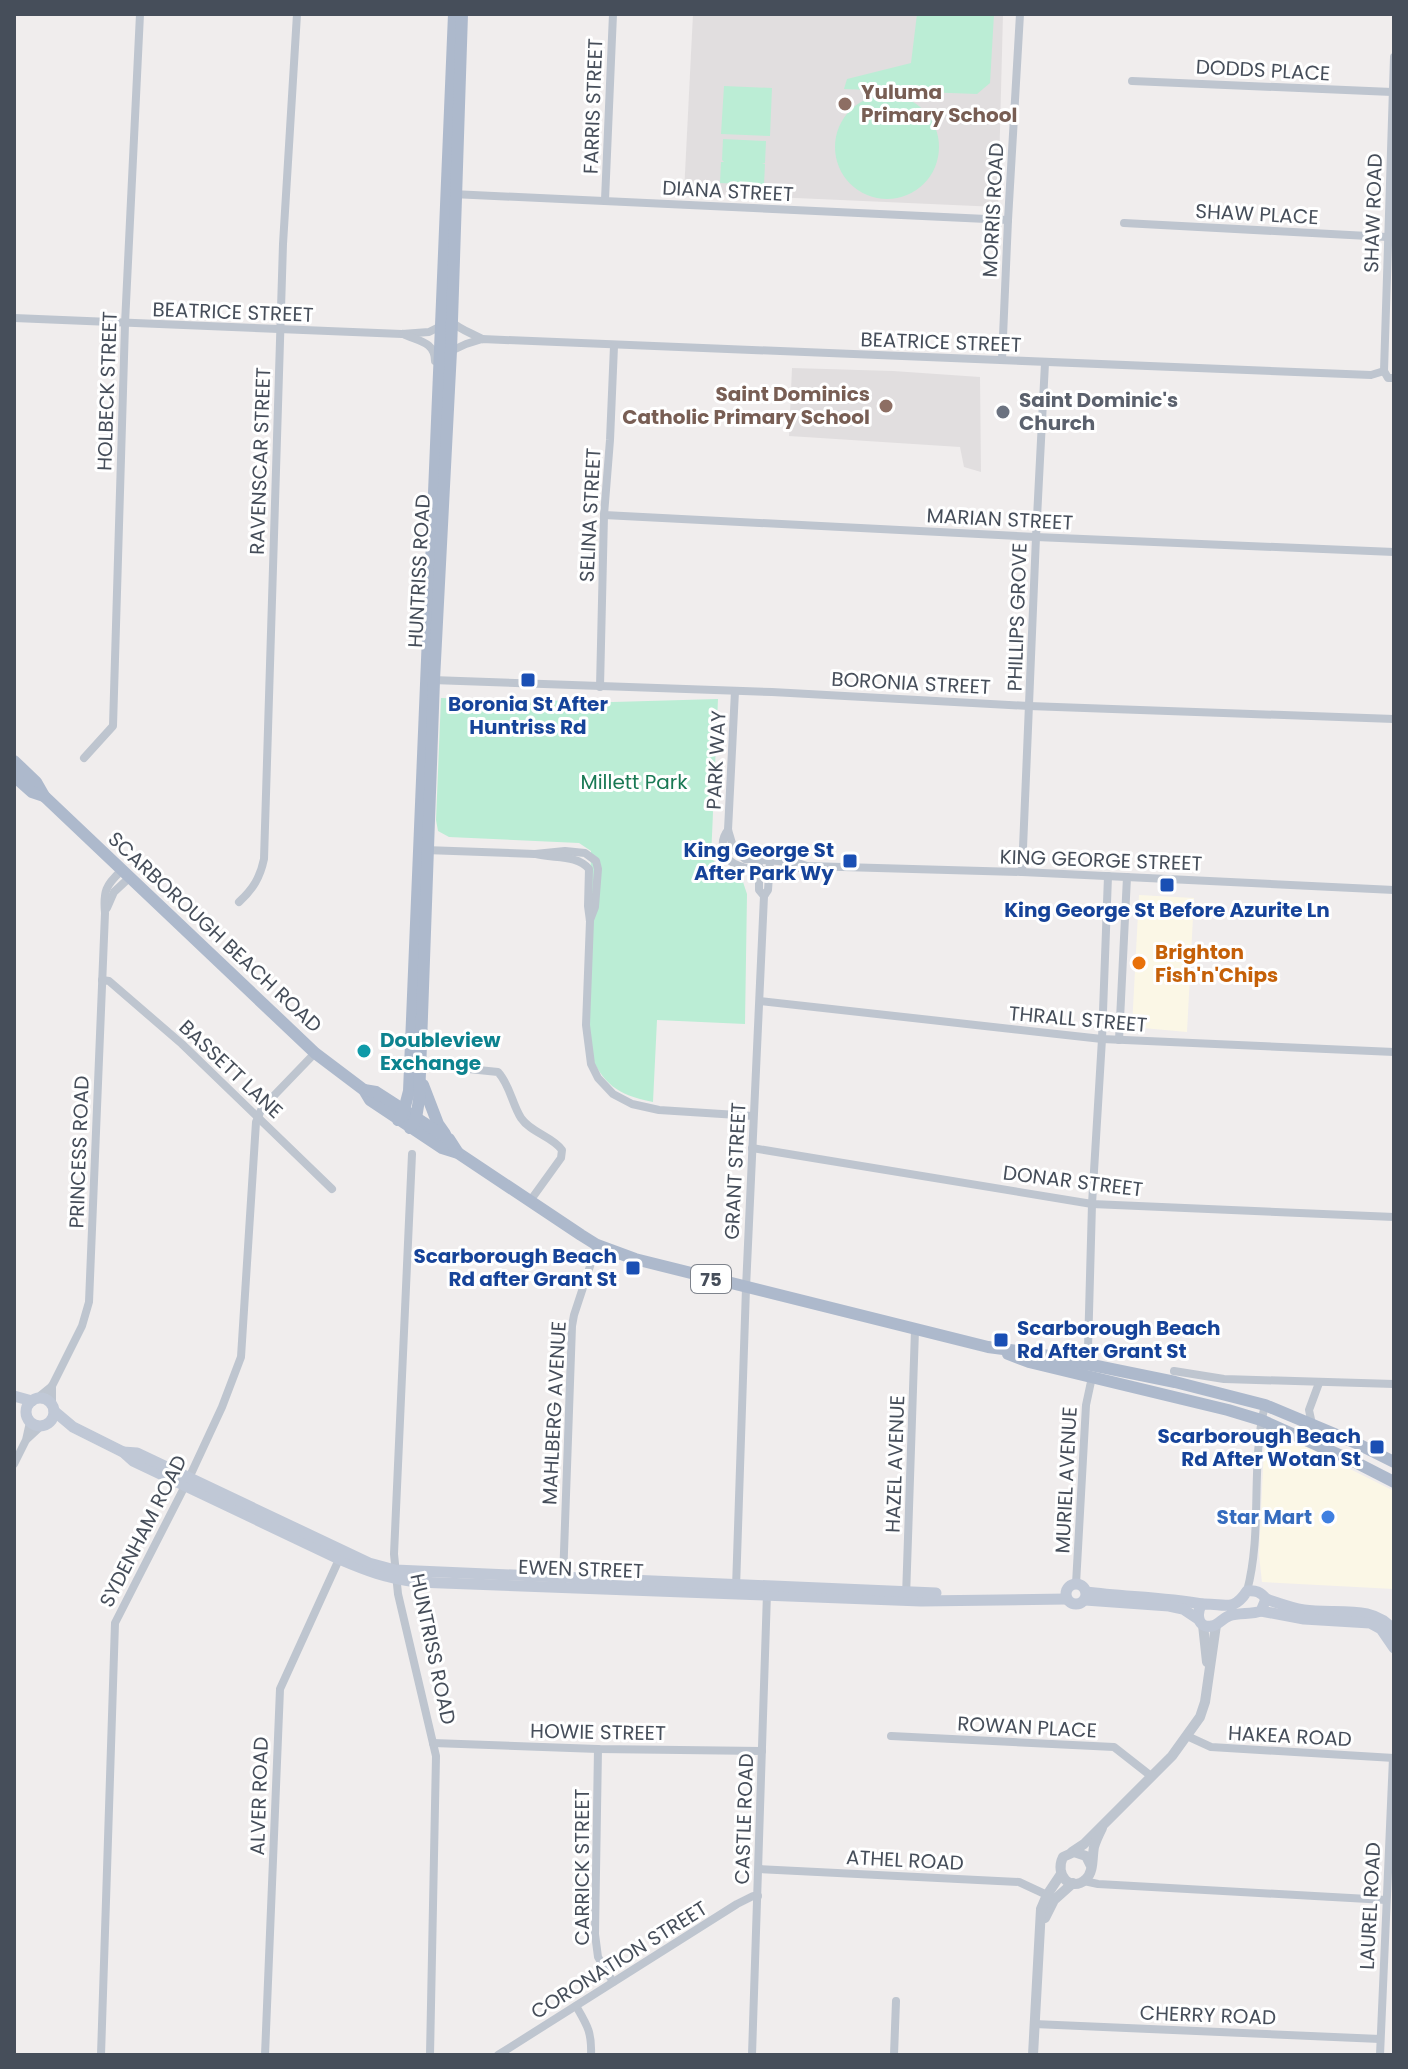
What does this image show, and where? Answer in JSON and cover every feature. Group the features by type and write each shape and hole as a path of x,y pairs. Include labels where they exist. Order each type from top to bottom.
{"main road":[{"name":"HUNTRISS ROAD","path":"452,194 454,14"},
{"name":"HUNTRISS ROAD","path":"430,680 438,380 447,324 462,14"},
{"name":"HUNTRISS ROAD","path":"407,1119 451,351 447,324"},
{"name":"SCARBOROUGH BEACH ROAD","path":"15,767 32,792 44,796 315,1053 364,1090 370,1100 449,1139 458,1153"},
{"name":"HUNTRISS ROAD","path":"407,1119 419,1100 425,980 422,850"},
{"path":"420,1078 438,1124 449,1139"},
{"name":"SCARBOROUGH BEACH ROAD","path":"407,1119 442,1148 458,1153 597,1245 660,1267 988,1347 1029,1362 1175,1382 1265,1405 1394,1462"},
{"name":"SCARBOROUGH BEACH ROAD","path":"1087,1372 1261,1420 1394,1482"},
{"name":"EWEN STREET","path":"14,1399 46,1400 42,1417"},
{"name":"EWEN STREET","path":"14,1399 42,1417 73,1427 123,1452 137,1453 187,1482 341,1555 396,1575 906,1596 1076,1593 1165,1597 1231,1606 1240,1601 1247,1591"},
{"path":"34,1400 27,1409 42,1417"},
{"path":"1247,1591 1304,1610 1372,1614 1388,1622 1394,1631"},
{"name":"EWEN STREET","path":"1076,1593 1183,1609 1206,1623"},
{"path":"1261,1611 1264,1596"},
{"path":"1202,1604 1198,1612 1206,1623 1261,1611 1304,1619 1370,1623 1381,1629 1394,1648"}],"street":[{"name":"HOLBECK STREET","path":"84,758 113,726 125,324 140,14"},
{"name":"RAVENSCAR STREET","path":"239,902 260,876 264,859 280,329 297,14"},
{"name":"FARRIS STREET","path":"605,200 613,14"},
{"name":"MORRIS ROAD","path":"1002,360 1020,14"},
{"name":"SHAW ROAD","path":"1384,371 1394,57"},
{"name":"DODDS PLACE","path":"1132,81 1392,92"},
{"name":"DIANA STREET","path":"452,194 1008,220"},
{"name":"SHAW PLACE","path":"1124,223 1387,237"},
{"name":"BEATRICE STREET","path":"14,318 402,334 429,332 447,324 482,339 614,346 1371,375 1384,371"},
{"name":"BEATRICE STREET","path":"402,334 422,341 434,350 438,380"},
{"name":"BEATRICE STREET","path":"451,351 482,339"},
{"name":"SELINA STREET","path":"600,687 604,515 614,346"},
{"name":"PHILLIPS GROVE","path":"1022,872 1045,363"},
{"path":"1384,371 1388,378 1394,378"},
{"name":"MARIAN STREET","path":"604,515 1394,552"},
{"name":"BORONIA STREET","path":"430,680 1394,719"},
{"name":"PARK WAY","path":"734,850 728,830 735,691"},
{"name":"PARK WAY","path":"724,854 723,836 728,830"},
{"path":"422,850 535,854 565,851 581,856 589,869 586,1025 591,1064 598,1078 613,1094 632,1104 659,1110 753,1116"},
{"name":"KING GEORGE STREET","path":"734,850 759,865"},
{"name":"KING GEORGE STREET","path":"724,854 731,864 737,866 1022,872 1394,890"},
{"name":"GRANT STREET","path":"759,865 759,890 764,896"},
{"name":"GRANT STREET","path":"736,1588 753,1116 764,896 768,890 770,865"},
{"name":"PRINCESS ROAD","path":"42,1417 52,1386 82,1326 89,1302 104,900 107,886 125,874"},
{"name":"MURIEL AVENUE","path":"1076,1593 1108,876"},
{"path":"1119,1040 1127,877"},
{"name":"BASSETT LANE","path":"102,980 109,981 182,1044 332,1189"},
{"name":"THRALL STREET","path":"760,1001 1102,1039 1394,1052"},
{"path":"258,1116 262,1108 315,1053"},
{"path":"420,1064 498,1072 522,1119 557,1143 562,1150 561,1158 530,1201"},
{"name":"SYDENHAM ROAD","path":"101,2055 115,1623 187,1482 241,1357 258,1116"},
{"name":"DONAR STREET","path":"752,1148 1092,1204 1394,1217"},
{"name":"HUNTRISS ROAD","path":"412,1154 395,1527 396,1575 436,1756 430,2055"},
{"name":"MAHLBERG AVENUE","path":"563,1582 572,1326 597,1245"},
{"name":"HAZEL AVENUE","path":"906,1596 915,1330"},
{"path":"1174,1371 1224,1379 1394,1384"},
{"path":"1312,1424 1309,1410 1319,1383"},
{"name":"PRINCESS ROAD","path":"34,1400 52,1386"},
{"path":"1247,1591 1253,1569 1261,1420 1265,1405"},
{"path":"14,1464 42,1417"},
{"name":"ALVER ROAD","path":"265,2055 280,1689 341,1555"},
{"path":"1253,1569 1264,1596"},
{"name":"CASTLE ROAD","path":"752,2055 767,1589"},
{"path":"1206,1623 1208,1667 1205,1702 1200,1717 1172,1756 1105,1822 1065,1856 1061,1861 1061,1874 1067,1881 1114,1885 1386,1900"},
{"name":"ROWAN PLACE","path":"891,1736 1114,1747 1151,1776"},
{"name":"HAKEA ROAD","path":"1187,1736 1211,1747 1394,1758"},
{"name":"HOWIE STREET","path":"433,1743 762,1751"},
{"name":"CARRICK STREET","path":"598,1749 595,1934 598,1957 613,1982"},
{"name":"LAUREL ROAD","path":"1380,2055 1394,1758"},
{"path":"1040,1929 1054,1900 1089,1874 1097,1839 1105,1822"},
{"path":"1072,1852 1086,1856 1097,1876 1114,1885"},
{"name":"ATHEL ROAD","path":"759,1869 1019,1882 1047,1895"},
{"path":"1033,2055 1041,1909 1061,1874"},
{"name":"CORONATION STREET","path":"498,2055 737,1904 758,1896"},
{"path":"894,2055 896,2001"},
{"path":"576,2006 588,2026 591,2055"},
{"name":"CHERRY ROAD","path":"1034,2024 1380,2039"}],"shaded area":[{"name":"Yuluma Primary School","path":"693,14 1003,14 998,207 684,193"},
{"name":"Saint Dominics Catholic Primary School","path":"792,368 980,377 981,472 964,467 960,447 789,436"},
{"path":"1139,895 1194,898 1187,1032 1132,1027"},
{"path":"1277,1435 1394,1491 1394,1589 1262,1582 1259,1555 1264,1447 1268,1440"}],"green space":[{"path":"917,14 994,14 990,83 977,94 844,89 847,79 911,63"},
{"path":"724,86 772,88 770,136 721,134"},
{"path":"887,95 907,99 924,110 935,127 939,147 935,167 924,184 907,195 887,199 867,195 850,184 839,167 835,147 839,127 850,110 867,99"},
{"path":"723,139 766,141 765,163 762,163 765,164 764,185 720,183 721,162 724,162"},
{"name":"Millett Park","path":"441,698 613,702 718,699 711,858 719,866 740,873 747,894 745,1024 657,1020 653,1102 612,1086 587,1050 591,851 579,843 449,837 438,831"}],"place":[{"name":"Yuluma Primary School","path":"845,104"},
{"name":"Saint Dominics Catholic Primary School","path":"886,406"},
{"name":"Saint Dominic's Church","path":"1003,412"},
{"name":"Boronia St After Huntriss Rd","path":"528,680"},
{"name":"King George St After Park Wy","path":"850,861"},
{"name":"King George St Before Azurite Ln","path":"1167,885"},
{"name":"Brighton Fish'n'Chips","path":"1139,963"},
{"name":"Doubleview Exchange","path":"364,1051"},
{"name":"Scarborough Beach Rd after Grant St","path":"633,1268"},
{"name":"Scarborough Beach Rd After Grant St","path":"1001,1340"},
{"name":"Scarborough Beach Rd After Wotan St","path":"1377,1447"},
{"name":"Star Mart","path":"1328,1517"}]}
